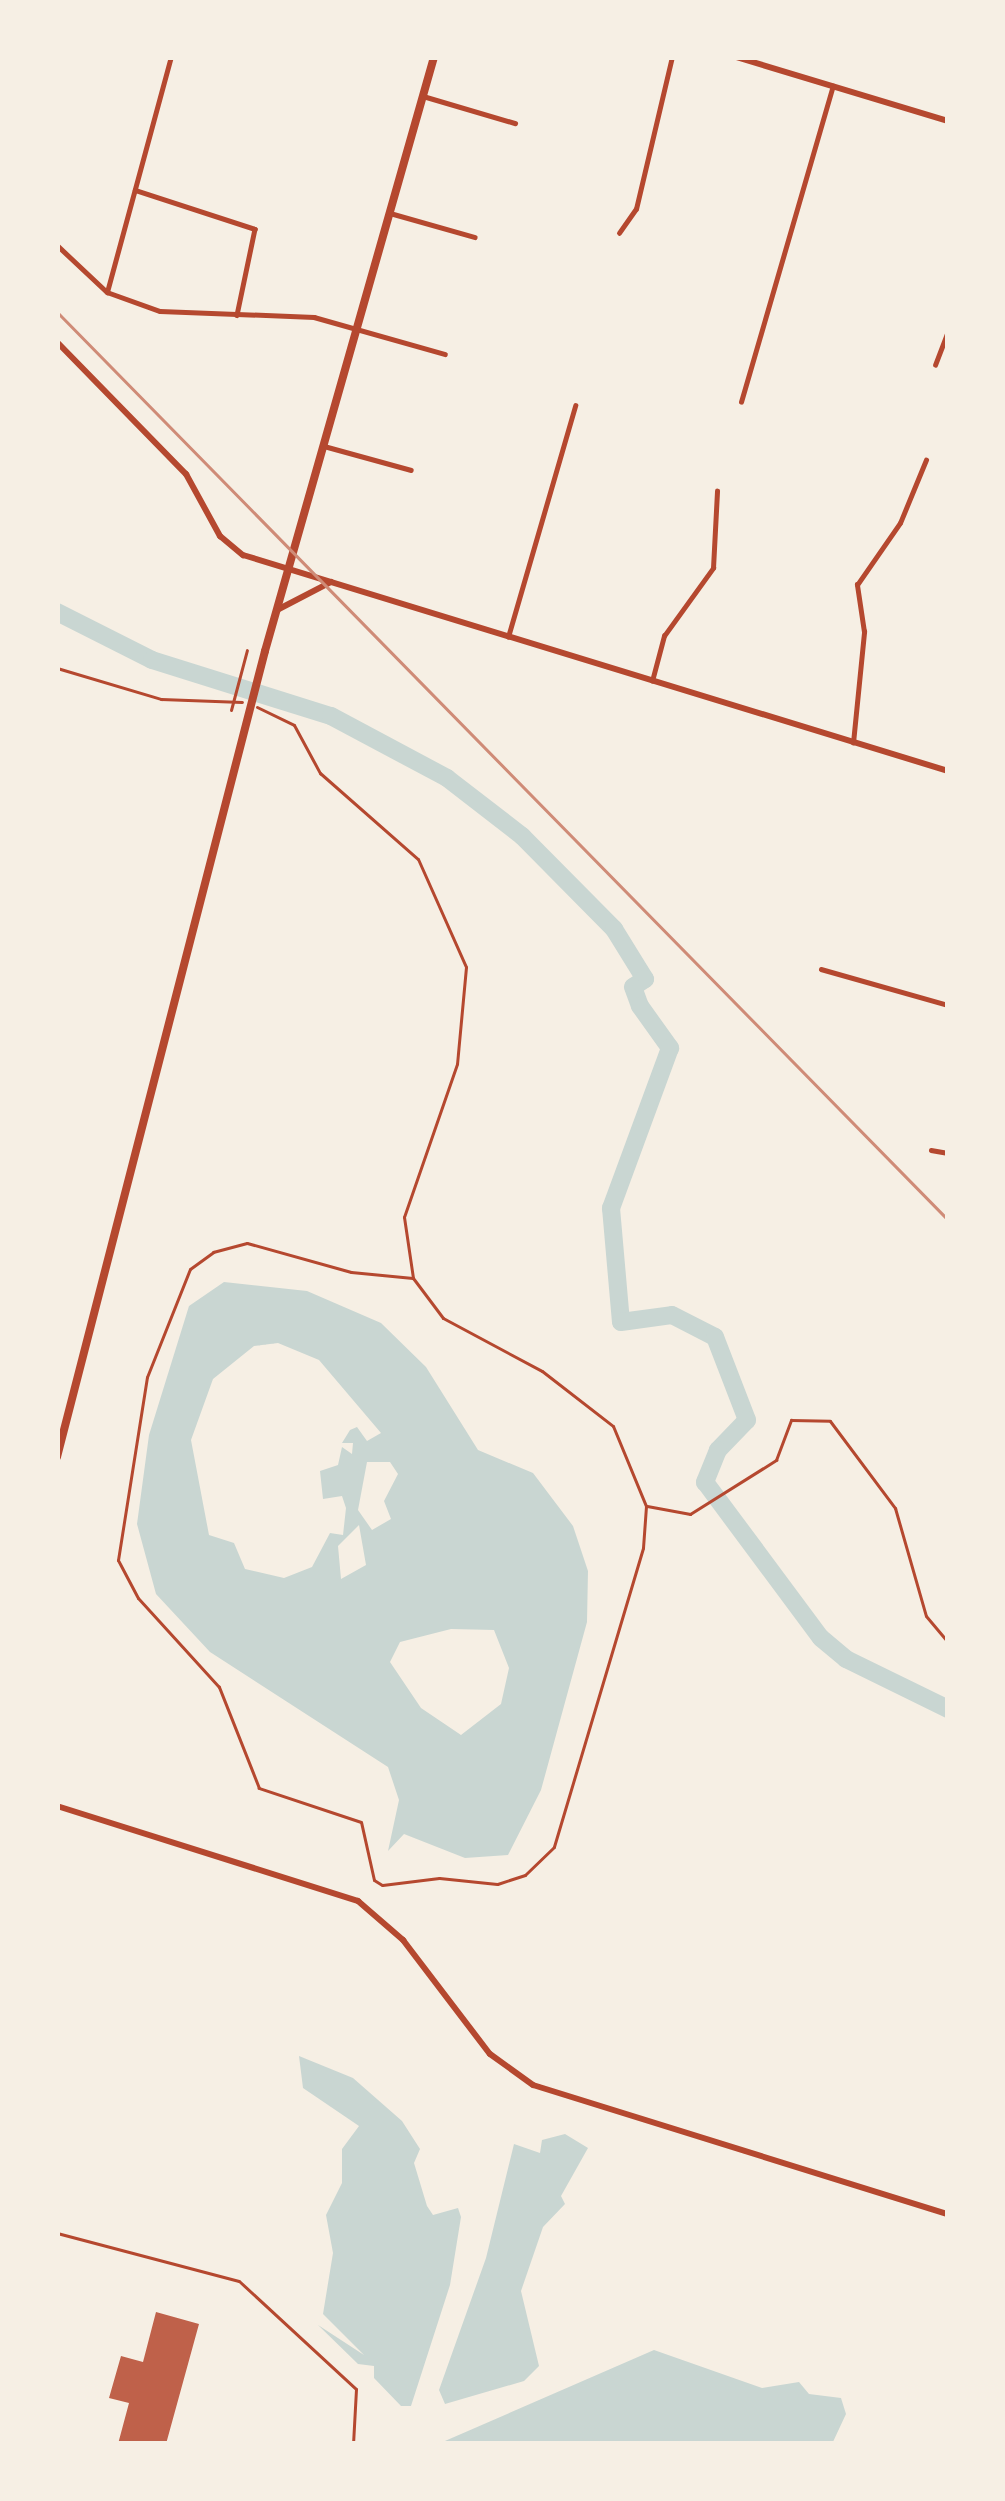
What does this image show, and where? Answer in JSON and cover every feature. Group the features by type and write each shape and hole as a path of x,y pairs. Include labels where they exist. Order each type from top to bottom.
{"main road":[{"path":"57,1457 265,651 434,57"}],"street":[{"path":"107,292 171,57"},
{"path":"619,233 636,209 672,57"},
{"path":"736,57 948,121"},
{"path":"741,402 833,86"},
{"path":"423,96 515,123"},
{"path":"135,190 255,229 237,316"},
{"path":"390,213 475,238"},
{"path":"57,245 107,292 171,314 336,322 445,354"},
{"path":"935,365 948,332"},
{"path":"57,342 190,480 225,542 289,569 948,771"},
{"path":"508,638 575,406"},
{"path":"324,446 411,470"},
{"path":"853,742 865,632 857,586 900,523 926,460"},
{"path":"652,681 664,636 713,568 717,491"},
{"path":"277,610 331,582"},
{"path":"821,969 948,1005"},
{"path":"931,1150 948,1153"},
{"path":"57,1806 358,1901 403,1940 490,2054 533,2085 948,2214"}],"lane":[{"path":"57,2233 239,2281 356,2390 352,2444"}],"path":[{"path":"231,710 247,650"},
{"path":"57,668 161,699 230,698 279,714 303,734 320,773 418,859 469,984 457,1064 404,1217 413,1278 455,1326 542,1371 613,1426 646,1506 643,1548 554,1847 525,1875 497,1884 439,1878 382,1885 374,1880 362,1822 259,1787 219,1687 138,1598 118,1560 147,1377 182,1279 226,1246 248,1243 351,1272 413,1278"},
{"path":"646,1506 678,1516 697,1508 776,1460 791,1420 830,1421 895,1508 926,1616 948,1642"}],"shaded area":[{"path":"224,1282 307,1291 381,1323 426,1367 478,1450 533,1473 573,1526 588,1571 587,1622 541,1790 508,1855 465,1858 404,1834 388,1851 399,1800 388,1767 210,1652 156,1594 137,1524 149,1435 189,1306","holes":["278,1343 319,1360 381,1433 367,1441 357,1427 350,1430 342,1443 353,1443 352,1454 342,1447 338,1465 320,1471 323,1499 342,1496 346,1508 343,1535 330,1533 312,1567 284,1578 245,1569 234,1543 209,1535 191,1440 213,1379 254,1346","367,1462 390,1462 398,1474 384,1501 391,1519 372,1530 358,1510","359,1525 366,1565 341,1579 338,1546","451,1629 494,1630 509,1668 501,1704 461,1735 421,1708 390,1662 400,1642"]},
{"path":"299,2056 353,2078 402,2121 420,2149 414,2163 427,2206 433,2215 458,2208 461,2217 450,2285 411,2406 401,2406 374,2378 374,2366 358,2364 318,2325 364,2355 323,2314 333,2253 326,2215 342,2183 342,2149 359,2126 303,2088"},
{"path":"565,2134 588,2148 561,2196 565,2204 543,2227 521,2291 539,2366 524,2381 445,2404 439,2390 486,2258 514,2144 540,2153 542,2140"},
{"path":"654,2350 762,2388 799,2382 809,2394 841,2398 846,2414 832,2444 438,2444"}],"building":[{"path":"156,2312 199,2324 166,2444 118,2444 129,2403 109,2398 121,2356 143,2362"}],"waterway":[{"path":"57,612 152,660 331,716 447,778 522,836 614,929 645,979 633,987 640,1006 670,1048 611,1208 621,1322 672,1315 715,1337 747,1420 718,1450 705,1482 821,1638 846,1659 948,1709"}],"railway":[{"path":"57,312 948,1220"}]}
